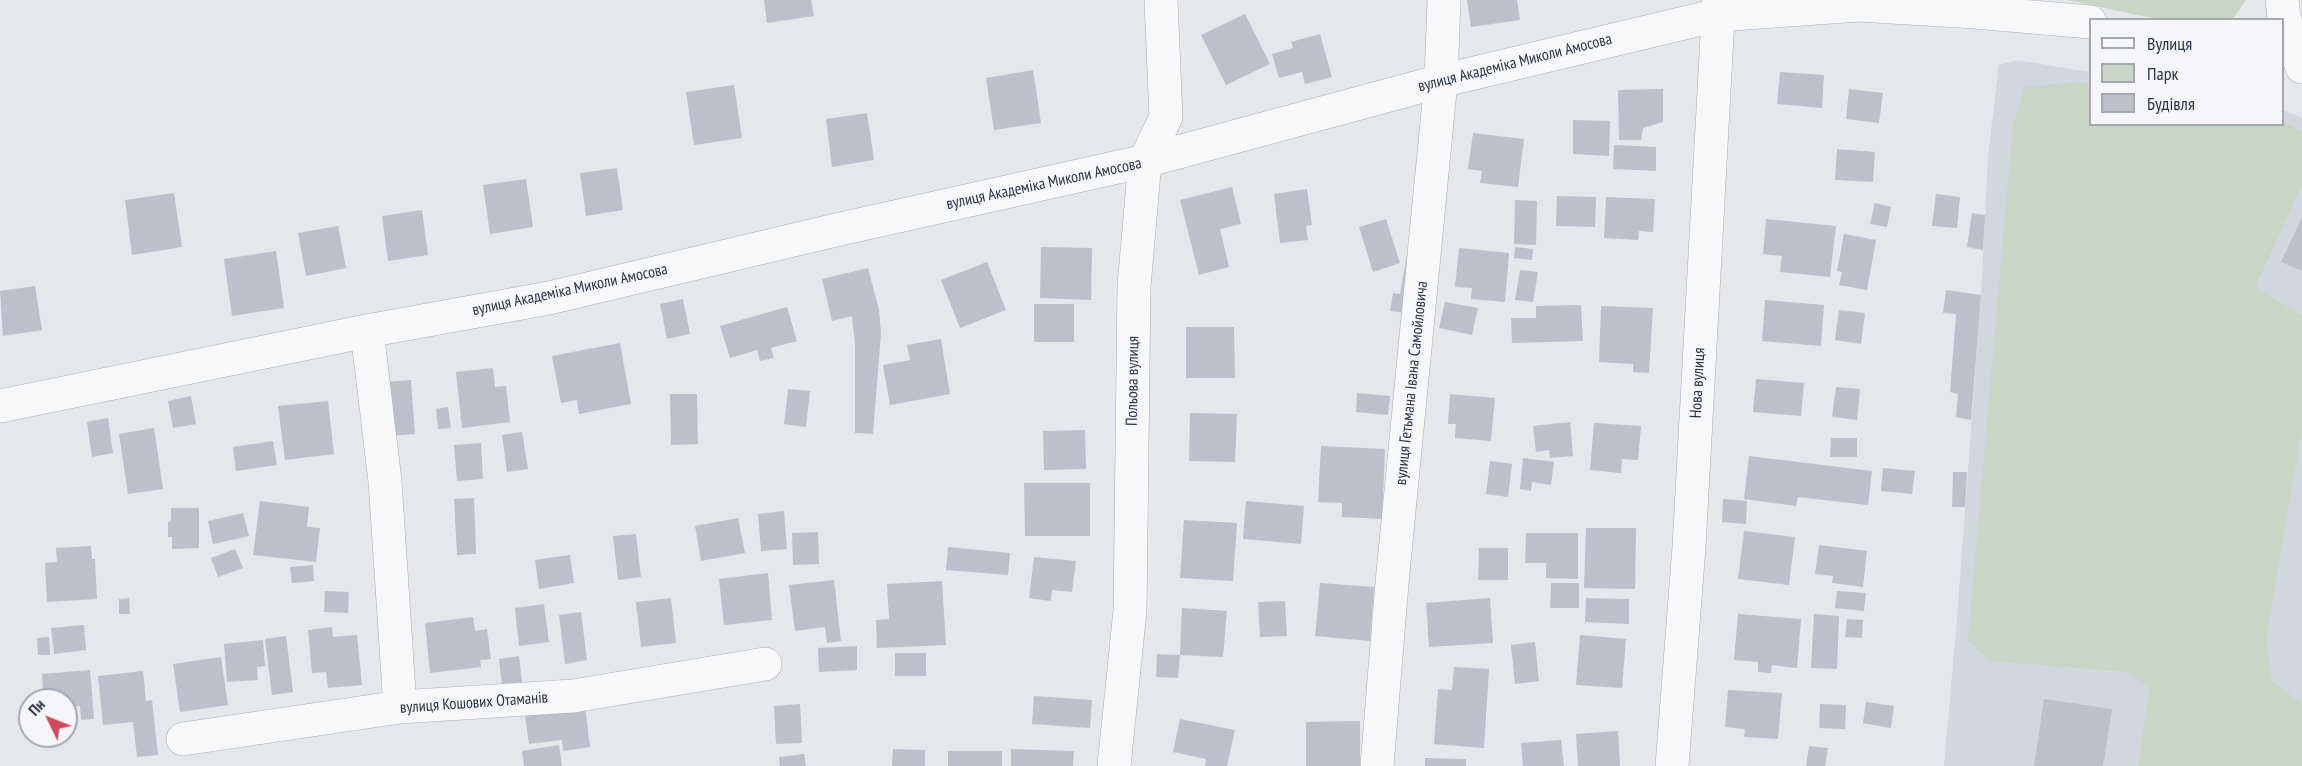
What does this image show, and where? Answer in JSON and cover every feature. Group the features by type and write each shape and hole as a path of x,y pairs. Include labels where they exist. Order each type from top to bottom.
{"street":[{"name":"Польова вулиця","path":"1114,766 1130,611 1134,286 1145,162 1166,117 1161,0"},
{"name":"вулиця Гетьмана Івана Самойловича","path":"1377,766 1392,583 1441,81 1444,0"},
{"path":"2282,0 2284,18 2302,67"},
{"name":"вулиця Академіка Миколи Амосова","path":"0,406 367,330 549,298 836,230 1145,162 1718,7 1976,6 2089,22"},
{"name":"Нова вулиця","path":"1672,766 1689,535 1718,7"},
{"path":"2284,66 2302,72"},
{"path":"367,330 385,481 400,707"},
{"name":"вулиця Кошових Отаманів","path":"183,739 400,707 573,696 765,664"}],"shaded area":[{"path":"2018,60 2089,72 2089,126 2284,126 2284,110 2302,118 2302,766 1944,766 1981,295 1988,155 1999,65"}],"green space":[{"path":"2067,0 2246,0 2234,18 2152,18"},
{"path":"2076,82 2089,84 2089,126 2284,126 2284,123 2302,132 2302,185 2255,287 2302,315 2302,428 2266,640 2272,681 2302,704 2302,766 2138,766 2150,688 2128,672 1990,661 1968,641 2013,125 2025,87"}],"building":[{"path":"764,0 811,0 814,16 767,23"},
{"path":"1467,0 1517,0 1520,20 1471,27"},
{"path":"1245,14 1270,64 1226,85 1201,35"},
{"path":"1320,34 1332,77 1305,84 1302,72 1279,78 1272,54 1293,48 1291,42"},
{"path":"1033,70 1041,123 994,130 986,78"},
{"path":"1780,72 1824,75 1822,108 1777,104"},
{"path":"734,85 742,138 694,145 686,92"},
{"path":"1663,89 1663,122 1643,128 1641,140 1619,140 1618,90"},
{"path":"1849,89 1883,93 1879,123 1846,119"},
{"path":"867,113 874,160 832,167 826,119"},
{"path":"1573,120 1610,121 1609,156 1573,154"},
{"path":"1473,133 1524,139 1518,187 1480,183 1482,171 1468,169"},
{"path":"1614,145 1656,147 1656,171 1613,169"},
{"path":"1837,149 1875,152 1873,182 1835,180"},
{"path":"617,168 623,210 586,216 580,173"},
{"path":"526,179 533,227 490,234 483,185"},
{"path":"1232,187 1241,224 1220,229 1229,267 1199,275 1180,200"},
{"path":"1307,189 1312,225 1306,226 1308,240 1280,243 1274,194"},
{"path":"174,193 182,247 132,255 125,200"},
{"path":"1936,194 1960,197 1957,228 1932,226"},
{"path":"1557,196 1596,197 1595,227 1556,226"},
{"path":"1606,197 1655,199 1653,232 1639,231 1638,240 1604,238"},
{"path":"1515,200 1537,201 1536,245 1514,244"},
{"path":"1875,203 1891,207 1887,227 1870,224"},
{"path":"422,210 428,255 388,261 382,216"},
{"path":"1972,213 1985,215 1983,250 1967,247"},
{"path":"2302,217 2302,271 2281,262"},
{"path":"1386,219 1400,263 1373,272 1359,227"},
{"path":"1766,219 1836,226 1830,277 1780,272 1782,256 1763,254"},
{"path":"338,226 346,268 306,276 298,233"},
{"path":"1844,234 1876,240 1867,290 1839,285 1842,272 1837,271"},
{"path":"1410,239 1405,313 1390,311 1393,293 1400,294"},
{"path":"1041,247 1092,248 1091,300 1040,298"},
{"path":"1515,247 1533,249 1532,260 1514,258"},
{"path":"1459,248 1509,253 1505,302 1471,299 1472,288 1455,287"},
{"path":"276,251 284,308 232,316 224,259"},
{"path":"987,262 1006,310 960,328 941,280"},
{"path":"868,268 879,310 881,333 873,434 855,433 855,345 852,316 832,321 822,279"},
{"path":"1520,270 1538,272 1533,302 1515,300"},
{"path":"35,286 42,330 3,336 0,291"},
{"path":"1946,290 1981,295 1971,420 1956,417 1958,394 1950,392 1956,314 1943,313"},
{"path":"683,299 690,334 667,339 660,304"},
{"path":"1765,300 1824,305 1821,346 1762,341"},
{"path":"1445,302 1478,308 1472,335 1439,328"},
{"path":"1034,304 1074,304 1074,342 1034,342"},
{"path":"1581,305 1583,341 1512,343 1511,318 1536,318 1536,306"},
{"path":"1601,306 1653,308 1649,373 1633,372 1633,364 1599,362"},
{"path":"787,307 797,341 771,348 774,358 760,361 757,350 730,358 720,326"},
{"path":"1839,310 1865,313 1861,344 1835,340"},
{"path":"1186,327 1234,327 1235,378 1186,378"},
{"path":"941,339 950,394 890,405 883,365 910,360 907,345"},
{"path":"620,343 631,404 579,414 577,400 561,403 552,356"},
{"path":"493,368 495,387 506,386 510,422 462,428 456,372"},
{"path":"1756,379 1804,383 1801,416 1753,412"},
{"path":"411,380 415,434 389,436 385,382"},
{"path":"1836,387 1860,389 1857,420 1832,417"},
{"path":"788,389 810,391 806,427 784,424"},
{"path":"1357,393 1390,396 1388,415 1356,412"},
{"path":"670,394 697,394 698,444 671,445"},
{"path":"1450,394 1495,398 1491,441 1455,438 1456,424 1448,424"},
{"path":"191,396 196,424 173,428 168,401"},
{"path":"328,401 334,454 285,460 278,406"},
{"path":"448,407 451,428 438,429 436,409"},
{"path":"1190,413 1237,414 1235,462 1189,461"},
{"path":"108,418 113,453 92,457 87,422"},
{"path":"1570,422 1573,456 1550,458 1549,450 1536,452 1533,426"},
{"path":"1594,423 1641,426 1638,460 1622,459 1621,473 1590,470"},
{"path":"154,428 163,489 128,494 119,434"},
{"path":"1085,430 1086,469 1044,470 1043,431"},
{"path":"522,432 528,469 507,472 502,435"},
{"path":"1831,438 1857,438 1857,457 1830,457"},
{"path":"273,441 277,465 236,471 233,447"},
{"path":"481,443 483,479 457,481 454,445"},
{"path":"1321,446 1385,449 1382,519 1342,517 1342,503 1318,502"},
{"path":"1749,456 1872,471 1868,505 1798,497 1796,506 1744,499"},
{"path":"1523,458 1554,462 1551,485 1532,482 1531,491 1520,489"},
{"path":"1490,461 1512,464 1508,497 1486,494"},
{"path":"1883,468 1915,471 1912,494 1881,491"},
{"path":"1953,472 1967,472 1965,507 1952,507"},
{"path":"1024,483 1090,483 1090,536 1025,536"},
{"path":"474,498 476,554 457,555 454,499"},
{"path":"1723,499 1747,501 1746,524 1722,522"},
{"path":"260,501 309,507 307,527 320,528 316,562 253,555"},
{"path":"1246,501 1304,506 1301,544 1243,539"},
{"path":"171,508 199,508 199,548 172,549 172,537 168,537"},
{"path":"784,511 787,549 761,551 758,514"},
{"path":"243,513 249,536 213,544 208,521"},
{"path":"738,518 745,553 701,561 695,526"},
{"path":"1184,520 1237,523 1233,581 1180,578"},
{"path":"1586,528 1636,528 1635,589 1584,588"},
{"path":"1744,531 1795,537 1789,585 1738,579"},
{"path":"818,532 819,564 793,565 792,533"},
{"path":"1526,533 1578,533 1578,579 1546,578 1546,563 1525,563"},
{"path":"636,534 641,577 618,580 613,536"},
{"path":"1819,545 1867,551 1863,587 1832,583 1833,576 1815,574"},
{"path":"91,546 92,559 95,559 97,599 47,602 45,563 57,562 56,548"},
{"path":"948,547 1010,553 1008,575 946,570"},
{"path":"1479,548 1508,548 1508,580 1478,580"},
{"path":"235,549 243,568 218,577 211,558"},
{"path":"570,555 574,583 539,589 535,560"},
{"path":"1034,557 1076,561 1072,592 1052,590 1051,601 1029,598"},
{"path":"313,565 314,581 292,583 290,567"},
{"path":"768,573 772,620 724,625 719,579"},
{"path":"834,580 841,641 827,643 825,627 795,631 789,585"},
{"path":"942,581 946,645 877,648 876,620 889,619 887,584"},
{"path":"1320,583 1374,587 1370,641 1315,636"},
{"path":"1551,583 1579,583 1579,608 1550,608"},
{"path":"325,591 349,592 348,613 324,612"},
{"path":"1837,591 1866,593 1864,611 1835,608"},
{"path":"129,598 130,614 119,614 119,599"},
{"path":"671,598 676,643 641,647 636,602"},
{"path":"1490,598 1493,643 1429,647 1426,603"},
{"path":"1586,598 1629,599 1629,624 1585,622"},
{"path":"1285,601 1287,636 1260,637 1258,602"},
{"path":"544,604 549,642 519,646 515,608"},
{"path":"1182,608 1227,611 1223,657 1180,655"},
{"path":"581,612 587,660 565,664 559,615"},
{"path":"1738,614 1801,619 1797,668 1772,665 1771,673 1758,672 1758,662 1734,660"},
{"path":"1814,614 1839,616 1837,669 1811,668"},
{"path":"473,617 475,631 487,629 491,659 480,660 481,667 430,673 425,623"},
{"path":"1847,619 1863,620 1862,638 1845,637"},
{"path":"84,625 86,650 54,654 51,628"},
{"path":"332,627 333,637 357,635 362,685 328,688 326,672 312,673 308,630"},
{"path":"1580,635 1626,639 1622,688 1576,685"},
{"path":"286,636 293,692 272,695 265,639"},
{"path":"49,637 50,655 38,655 37,638"},
{"path":"263,640 265,666 257,667 258,680 227,682 224,644"},
{"path":"1535,642 1539,681 1515,684 1511,645"},
{"path":"857,646 857,670 819,672 818,648"},
{"path":"895,653 926,653 926,676 895,676"},
{"path":"1157,654 1180,655 1178,678 1156,677"},
{"path":"519,656 522,682 502,685 499,659"},
{"path":"221,657 228,705 180,712 173,664"},
{"path":"1454,667 1489,669 1484,748 1434,744 1438,689 1452,690"},
{"path":"90,670 94,719 81,720 78,688 43,688 42,674"},
{"path":"143,671 146,701 152,700 158,755 137,757 133,722 103,725 98,676"},
{"path":"1728,690 1782,693 1778,739 1744,737 1745,729 1725,727"},
{"path":"1034,696 1092,700 1090,728 1032,724"},
{"path":"2044,699 2112,709 2103,766 2034,766"},
{"path":"1866,702 1894,706 1891,728 1863,723"},
{"path":"800,704 802,743 776,744 774,706"},
{"path":"1820,704 1846,705 1845,729 1819,728"},
{"path":"585,706 590,747 563,751 562,740 529,744 525,715"},
{"path":"1180,719 1235,730 1227,766 1205,766 1206,759 1173,752"},
{"path":"1360,721 1360,766 1306,766 1306,722"},
{"path":"1618,731 1620,766 1578,766 1576,734"},
{"path":"1561,740 1564,766 1523,766 1521,743"},
{"path":"559,745 562,766 524,766 522,751"},
{"path":"1809,746 1828,748 1825,766 1806,766"},
{"path":"893,749 925,750 925,766 892,766"},
{"path":"1011,749 1074,751 1073,766 1011,766"},
{"path":"948,751 1002,751 1002,766 948,766"},
{"path":"804,754 806,766 780,766 779,757"},
{"path":"1425,758 1466,759 1466,766 1425,766"}]}
